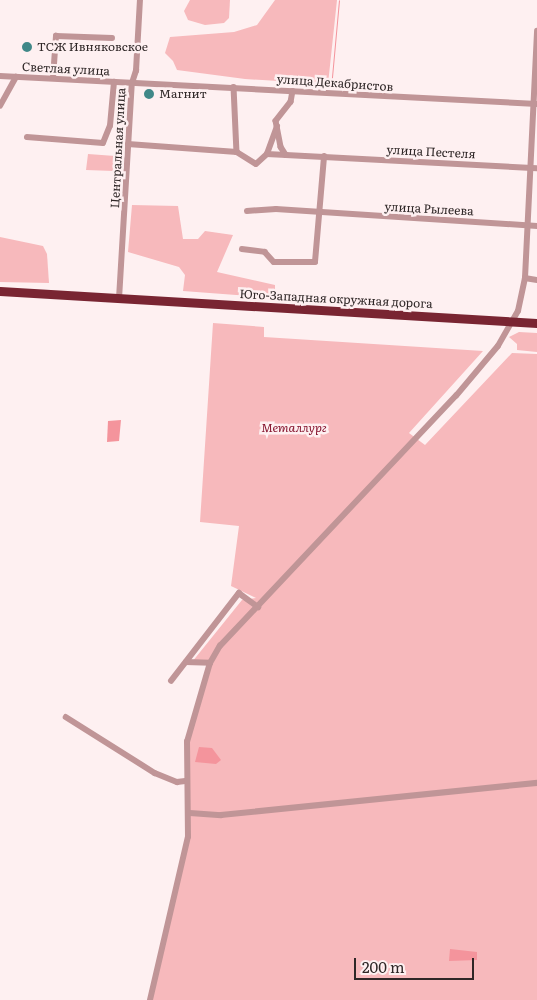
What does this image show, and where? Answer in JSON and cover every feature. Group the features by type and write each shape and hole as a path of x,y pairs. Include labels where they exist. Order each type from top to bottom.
{"highway":[{"path":"0,291 119,299"},
{"name":"Юго-Западная окружная дорога","path":"119,299 537,324"}],"street":[{"name":"Центральная улица","path":"119,299 132,83 136,71 140,0"},
{"path":"150,1000 188,837 190,813 185,781 187,742 210,663 220,646 456,396 498,346 512,322 523,296 527,225 534,168 537,31"},
{"path":"53,78 56,36 112,38"},
{"name":"Светлая улица","path":"0,76 132,83"},
{"path":"0,106 16,76"},
{"path":"27,137 103,143 110,126 114,82"},
{"name":"улица Декабристов","path":"132,83 535,104"},
{"path":"128,144 237,152 234,87"},
{"path":"286,154 281,147 276,121 291,102 293,91"},
{"path":"267,154 277,126"},
{"name":"улица Пестеля","path":"237,152 256,164 267,154 286,154 534,168"},
{"path":"242,249 267,253 274,262 316,262 324,156"},
{"name":"улица Рылеева","path":"247,211 276,209 537,226"},
{"path":"525,278 537,280"},
{"path":"172,681 240,593 258,607"},
{"path":"186,662 210,663"},
{"path":"66,717 155,773 177,782 185,781"},
{"path":"190,813 221,815 537,783"}],"green space":[{"path":"190,0 230,0 229,18 224,23 205,25 188,20 184,11"},
{"path":"275,0 337,0 328,84 245,79 177,70 173,61 165,53 170,37 234,32 257,25"},
{"path":"88,154 115,156 114,171 86,170"},
{"path":"132,205 178,206 183,239 198,239 205,231 233,235 217,272 275,285 275,298 183,291 185,275 179,267 128,252"},
{"path":"0,237 43,246 47,254 49,283 0,282"},
{"name":"Металлург","path":"213,323 264,327 264,337 483,351 409,433 425,445 512,353 537,354 537,1000 150,1000 188,837 185,757 210,663 192,662 242,600 256,598 231,586 239,526 200,522"},
{"path":"519,332 537,333 537,352 517,350 517,344 509,337"}],"shaded area":[{"path":"121,420 119,441 107,442 108,421"},
{"path":"199,747 212,748 221,760 216,764 195,762"},
{"path":"450,949 477,952 477,960 449,961"}],"waterway":[{"path":"331,88 339,0"}],"place":[{"name":"ТСЖ Ивняковское","path":"27,47"},
{"name":"Магнит","path":"149,94"}]}
